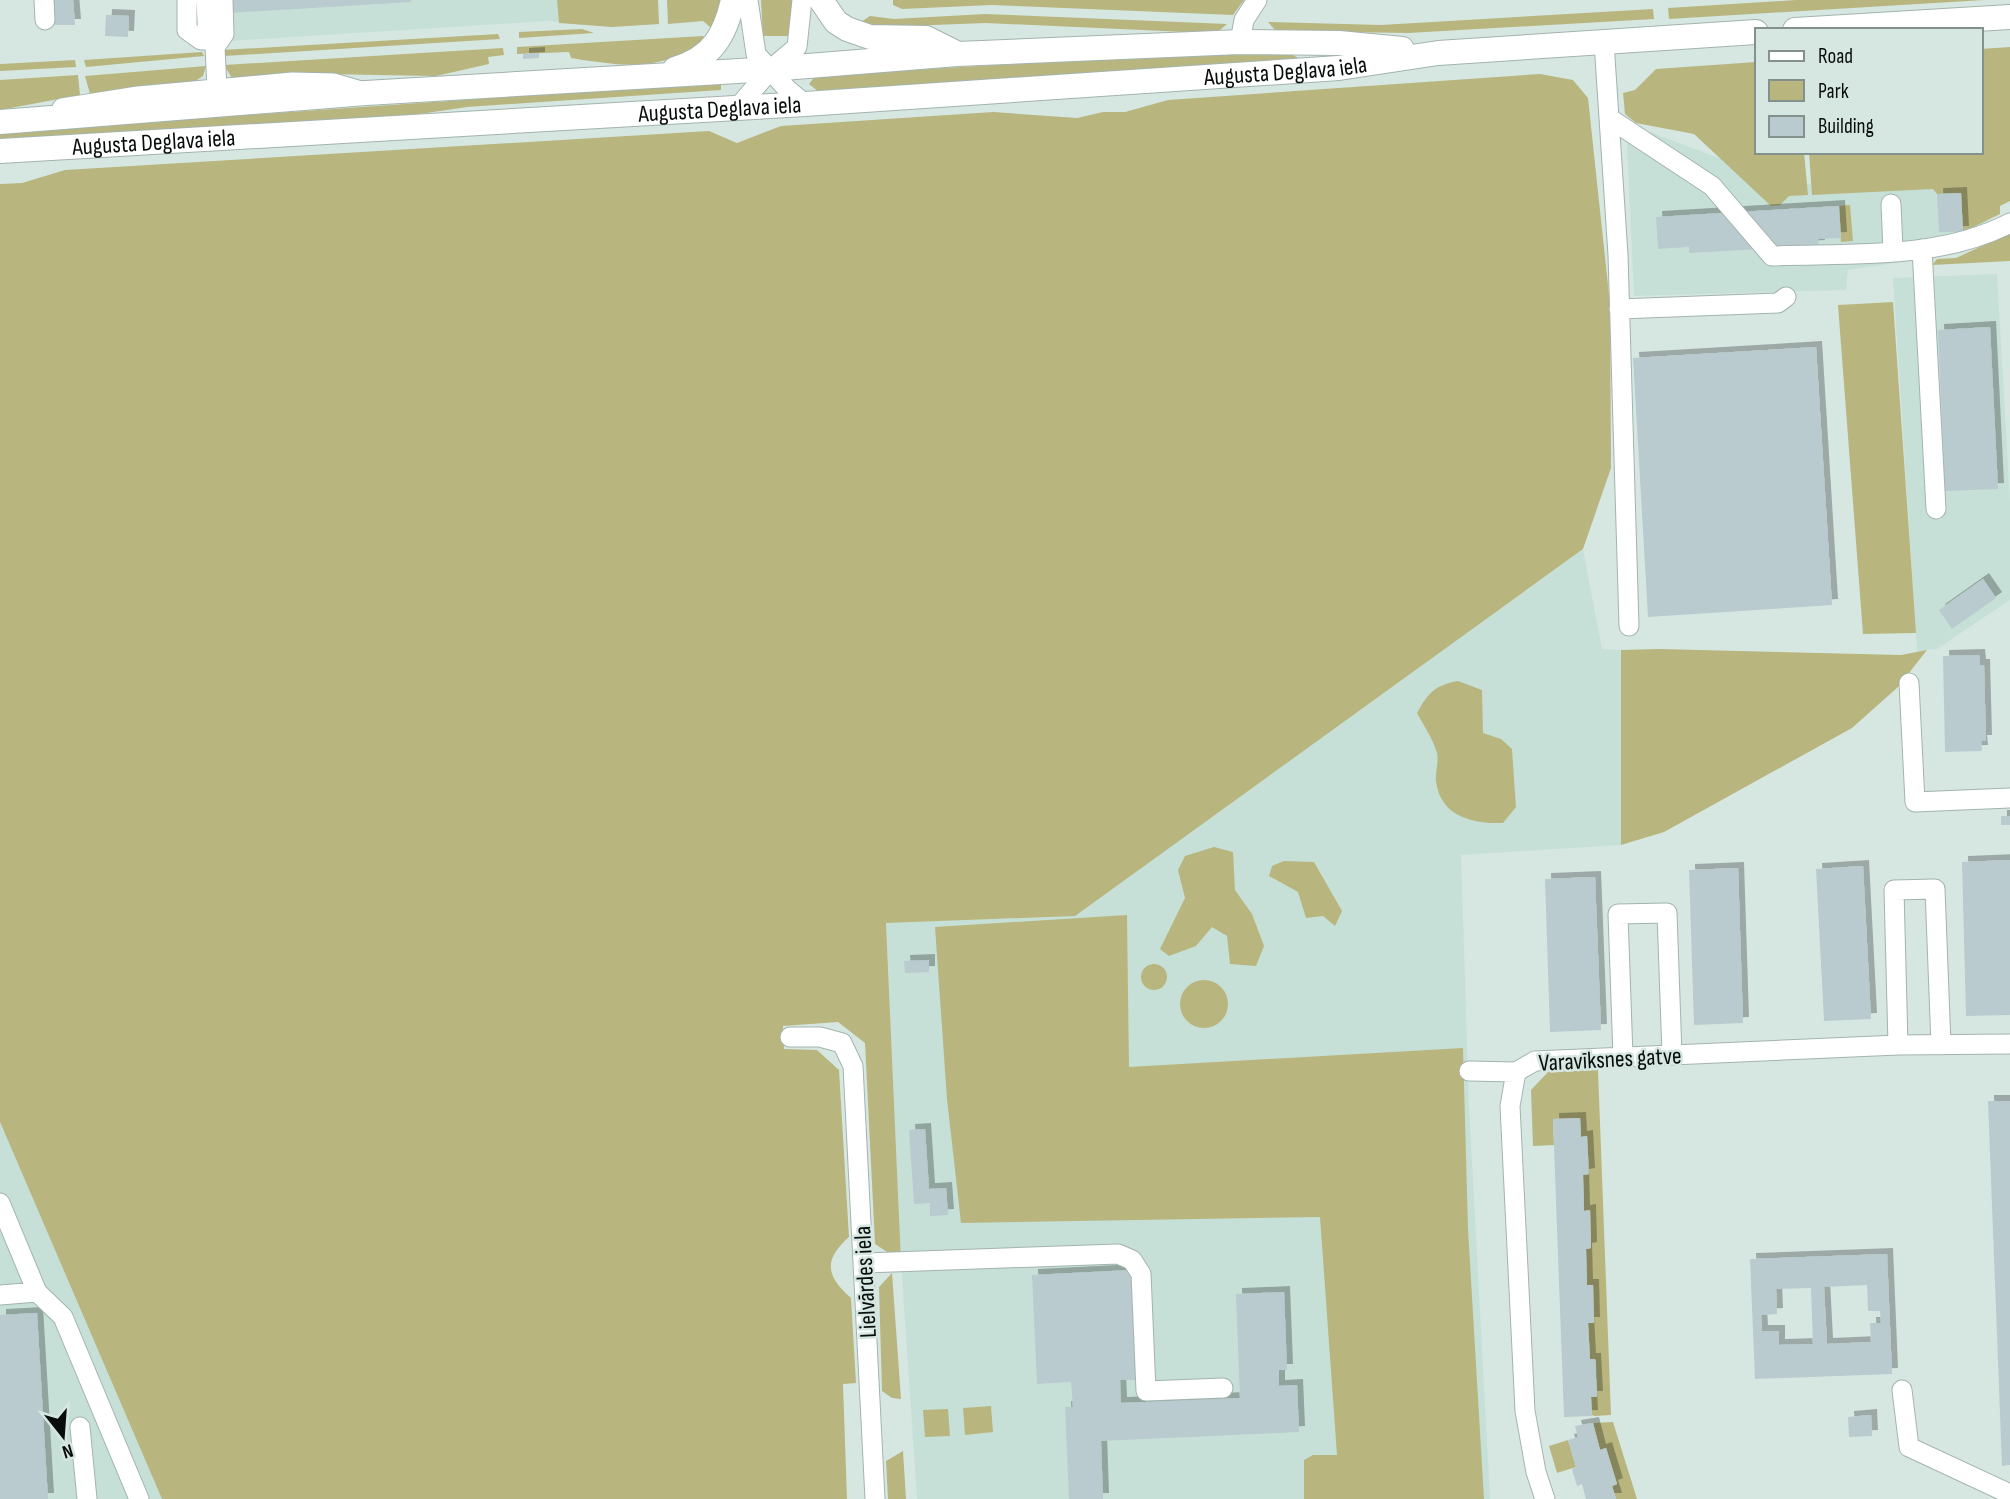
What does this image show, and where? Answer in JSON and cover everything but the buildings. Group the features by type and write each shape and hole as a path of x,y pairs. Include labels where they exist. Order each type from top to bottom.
{"main road":[{"path":"655,75 688,65 711,50 727,27 733,0"},
{"path":"821,0 836,22 847,29 870,37 926,38 957,54"},
{"path":"1828,28 2010,17"},
{"name":"Augusta Deglava iela","path":"0,152 805,104 1339,68 1438,52 1755,32"},
{"name":"Augusta Deglava iela","path":"5,122 366,93 771,69 957,54 1240,42 1339,43 1438,52"}],"street":[{"path":"44,0 46,20"},
{"path":"187,0 187,30 201,40 214,40 224,34 223,0"},
{"path":"206,0 215,47 217,88"},
{"path":"748,0 756,54 787,89 805,104"},
{"path":"739,106 771,69 797,47 802,0"},
{"path":"1240,42 1244,20 1257,0"},
{"path":"1604,42 1619,309 1629,626"},
{"path":"5,122 87,103 217,88 334,83 366,93"},
{"path":"1609,118 1712,186 1772,256 1949,247 1988,234 2010,223"},
{"path":"1891,204 1894,251"},
{"path":"1922,249 1936,509"},
{"path":"1619,309 1778,303 1786,297"},
{"path":"1909,683 1915,802 2010,798"},
{"path":"1898,1045 1894,890 1935,889 1941,1045"},
{"path":"1623,1056 1618,914 1667,913 1672,1055"},
{"name":"Lielvārdes iela","path":"790,1037 820,1037 842,1043 853,1066 875,1499"},
{"name":"Varavīksnes gatve","path":"1545,1499 1536,1472 1524,1411 1510,1106 1511,1086 1516,1072 1535,1061 1623,1056 1898,1045 2010,1044"},
{"path":"1469,1071 1516,1072"},
{"path":"0,1203 37,1292 63,1317 139,1499"},
{"path":"865,1263 1118,1254 1132,1260 1141,1274 1146,1391 1223,1388"},
{"path":"0,1295 37,1292"},
{"path":"1902,1390 1909,1447 2010,1494"},
{"path":"80,1427 87,1499"}],"shaded area":[{"path":"183,0 658,0 659,24 612,27 549,21 230,41 186,38 176,21"},
{"path":"1626,123 1789,184 2010,181 2010,191 1963,253 1848,270 1846,290 1634,296"},
{"path":"1997,274 2010,501 2010,600 1937,649 1917,651 1893,278"},
{"path":"1583,549 1602,649 1621,650 1621,845 1461,855 1469,1105 1490,1499 917,1499 901,1261 886,923 1075,915"},
{"path":"0,1122 162,1499 0,1499"}],"green space":[{"path":"557,0 658,0 659,24 612,27 559,23"},
{"path":"667,0 721,0 716,32 703,21 668,24"},
{"path":"761,0 794,0 793,36 763,36"},
{"path":"893,0 1244,0 1233,15 991,5 902,9 893,5"},
{"path":"1796,0 1984,0 1669,19 1668,8"},
{"path":"1653,9 1654,19 1408,33 1276,31 1268,22 1381,25"},
{"path":"985,14 1227,24 1220,30 1208,33 986,23 880,27 861,22 870,16 894,19"},
{"path":"582,29 594,33 519,38 519,32"},
{"path":"498,34 500,39 224,56 222,50"},
{"path":"703,36 712,41 675,57 643,64 611,64 571,58 569,52 517,54 517,47"},
{"path":"2010,47 2010,201 2000,206 2000,214 1963,232 1961,193 1937,194 1933,189 1812,195 1809,154 1982,154 1982,49"},
{"path":"503,48 504,55 488,57 489,64 436,76 321,74 232,78 224,65"},
{"path":"202,52 204,56 86,67 84,60"},
{"path":"1154,55 1293,55 1302,60 819,92 809,84 815,76"},
{"path":"75,60 76,67 0,71 0,64"},
{"path":"1755,62 1755,154 1804,154 1808,195 1789,196 1780,205 1771,206 1694,134 1636,123 1625,114 1623,93 1635,90 1656,69"},
{"path":"206,66 203,76 194,82 90,94 85,76"},
{"path":"1540,74 1573,80 1588,98 1610,304 1611,468 1583,549 1075,916 886,923 901,1261 875,1244 865,1043 838,1022 783,1026 784,1049 817,1050 839,1070 849,1237 835,1253 831,1268 836,1282 851,1298 856,1383 843,1384 847,1499 162,1499 0,1122 0,184 22,183 65,170 709,131 737,143 781,126 993,112 1077,118 1103,112 1125,112 1168,100"},
{"path":"78,75 80,95 0,110 0,80"},
{"path":"721,82 721,90 467,107 386,119 0,141 0,132"},
{"path":"1850,205 1853,241 1841,242 1839,206"},
{"path":"2010,233 2010,261 1932,265 1937,259 1956,258"},
{"path":"1893,302 1916,633 1863,634 1838,305"},
{"path":"1621,650 1901,655 1927,650 1898,687 1852,728 1664,832 1621,845"},
{"path":"1458,681 1482,690 1483,733 1501,739 1512,749 1516,807 1503,823 1480,822 1459,815 1451,810 1439,793 1436,778 1437,753 1417,713 1433,691"},
{"path":"1214,847 1233,852 1235,890 1252,914 1264,946 1256,966 1230,964 1227,936 1212,927 1196,946 1169,956 1160,949 1185,898 1178,870 1185,856"},
{"path":"1284,861 1314,862 1342,911 1335,926 1323,916 1306,918 1298,892 1269,876 1272,866"},
{"path":"1127,915 1129,1067 1463,1048 1468,1229 1484,1499 1304,1499 1304,1460 1313,1455 1337,1455 1320,1217 961,1223 947,1099 935,927"},
{"path":"1154,964 1163,968 1167,977 1163,986 1154,990 1145,986 1141,977 1145,968"},
{"path":"1204,980 1221,987 1228,1004 1221,1021 1204,1028 1187,1021 1180,1004 1187,987"},
{"path":"1598,1070 1611,1415 1594,1416 1591,1397 1597,1397 1596,1360 1590,1359 1588,1323 1594,1322 1593,1285 1587,1285 1586,1249 1591,1248 1590,1211 1584,1211 1583,1175 1588,1174 1587,1136 1581,1137 1580,1118 1553,1119 1554,1145 1533,1146 1531,1090 1548,1072"},
{"path":"892,1273 901,1399 892,1398 882,1391 879,1287"},
{"path":"991,1406 993,1432 965,1435 963,1408"},
{"path":"948,1409 950,1436 925,1437 923,1410"},
{"path":"1613,1422 1637,1499 1616,1499 1612,1486 1617,1484 1606,1448 1600,1450 1593,1423"},
{"path":"1568,1440 1576,1467 1557,1473 1549,1446"},
{"path":"903,1451 906,1499 888,1499 886,1461"}]}
